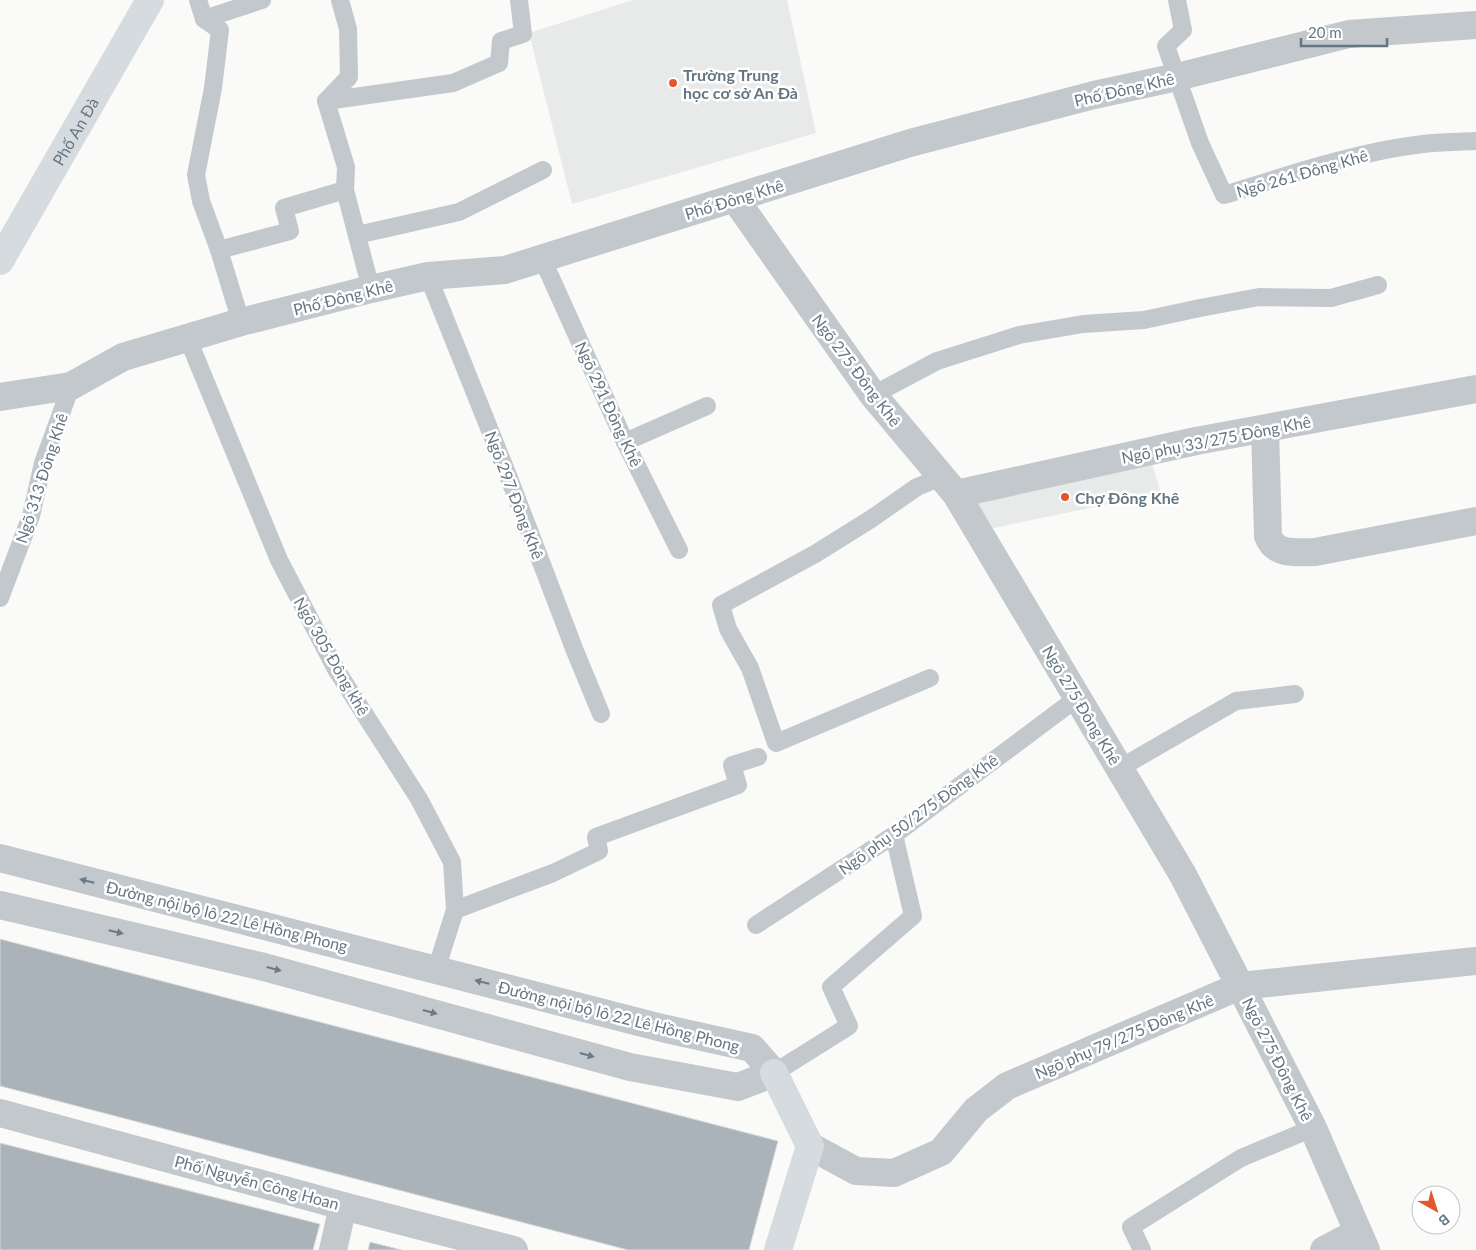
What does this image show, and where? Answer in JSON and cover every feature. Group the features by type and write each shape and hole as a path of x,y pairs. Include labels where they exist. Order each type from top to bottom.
{"street":[{"name":"Phố An Đà","path":"0,261 150,0"},
{"name":"Phố Đông Khê","path":"0,397 71,386 123,357 241,322 371,288 428,276 505,270 910,143 1094,95 1177,77 1349,34 1476,24"},
{"name":"Ngõ 275 Đông Khê","path":"735,198 873,396 949,486 1120,768 1183,875 1313,1128 1362,1241"},
{"name":"Ngõ phụ 33/275 Đông Khê","path":"949,486 1476,389"},
{"path":"1265,429 1268,536 1279,550 1315,552 1476,521"},
{"name":"Đường nội bộ lô 22 Lê Hồng Phong","path":"0,858 662,1028 752,1048 774,1073"},
{"path":"0,905 264,966 630,1067 738,1088 774,1073 810,1146 778,1250"},
{"name":"Ngõ phụ 79/275 Đông Khê","path":"810,1146 856,1171 894,1174 941,1152 976,1110 1007,1086 1240,986 1476,961"},
{"name":"Phố Nguyễn Công Hoan","path":"0,1112 343,1206 514,1250"},
{"path":"333,1250 343,1206"},
{"path":"1324,1250 1362,1241"}],"lane":[{"path":"198,0 204,18 220,30 213,88 196,175 201,201 219,250 241,322"},
{"path":"204,18 262,0"},
{"path":"326,101 349,78 348,29 340,0"},
{"path":"326,101 453,84 499,63 501,41 523,34 519,0"},
{"path":"1177,0 1183,30 1166,46 1177,77"},
{"name":"Ngõ 261 Đông Khê","path":"1177,77 1200,143 1224,195 1297,172 1358,156 1422,144 1476,142"},
{"path":"326,101 346,166 345,190 371,288"},
{"path":"357,235 459,212 543,170"},
{"path":"219,250 290,231 284,208 345,190"},
{"name":"Ngõ 291 Đông Khê","path":"542,258 625,442 679,550"},
{"name":"Ngõ 297 Đông Khê","path":"428,276 601,714"},
{"path":"873,396 937,361 1019,335 1082,324 1144,320 1259,297 1331,298 1378,285"},
{"name":"Ngõ 305 Đông khê","path":"188,339 279,560 337,671 419,799 452,862 455,910 436,970"},
{"name":"Ngõ 313 Đông Khê","path":"0,598 31,516 43,463 71,386"},
{"path":"625,442 707,406"},
{"path":"930,678 776,743 750,668 728,628 721,605 815,554 917,487 949,486"},
{"path":"1120,768 1236,702 1295,694"},
{"name":"Ngõ phụ 50/275 Đông Khê","path":"756,925 894,835 1077,698"},
{"path":"455,910 553,873 599,851 596,837 738,785 732,765 758,756"},
{"path":"774,1073 849,1026 831,987 913,916 894,835"},
{"path":"1142,1250 1131,1227 1241,1158 1313,1128"}],"shaded area":[{"name":"Trường Trung học cơ sở An Đà","path":"633,0 787,0 816,133 572,204 529,33"},
{"name":"Chợ Đông Khê","path":"1151,461 1161,493 984,530 970,501"}],"building":[{"path":"0,939 778,1141 749,1250 628,1250 0,1086"},
{"path":"0,1143 320,1224 313,1250 0,1250"},
{"path":"370,1242 402,1250 368,1250"}],"place":[{"name":"Trường Trung học cơ sở An Đà","path":"673,83"},
{"name":"Chợ Đông Khê","path":"1065,497"}]}
